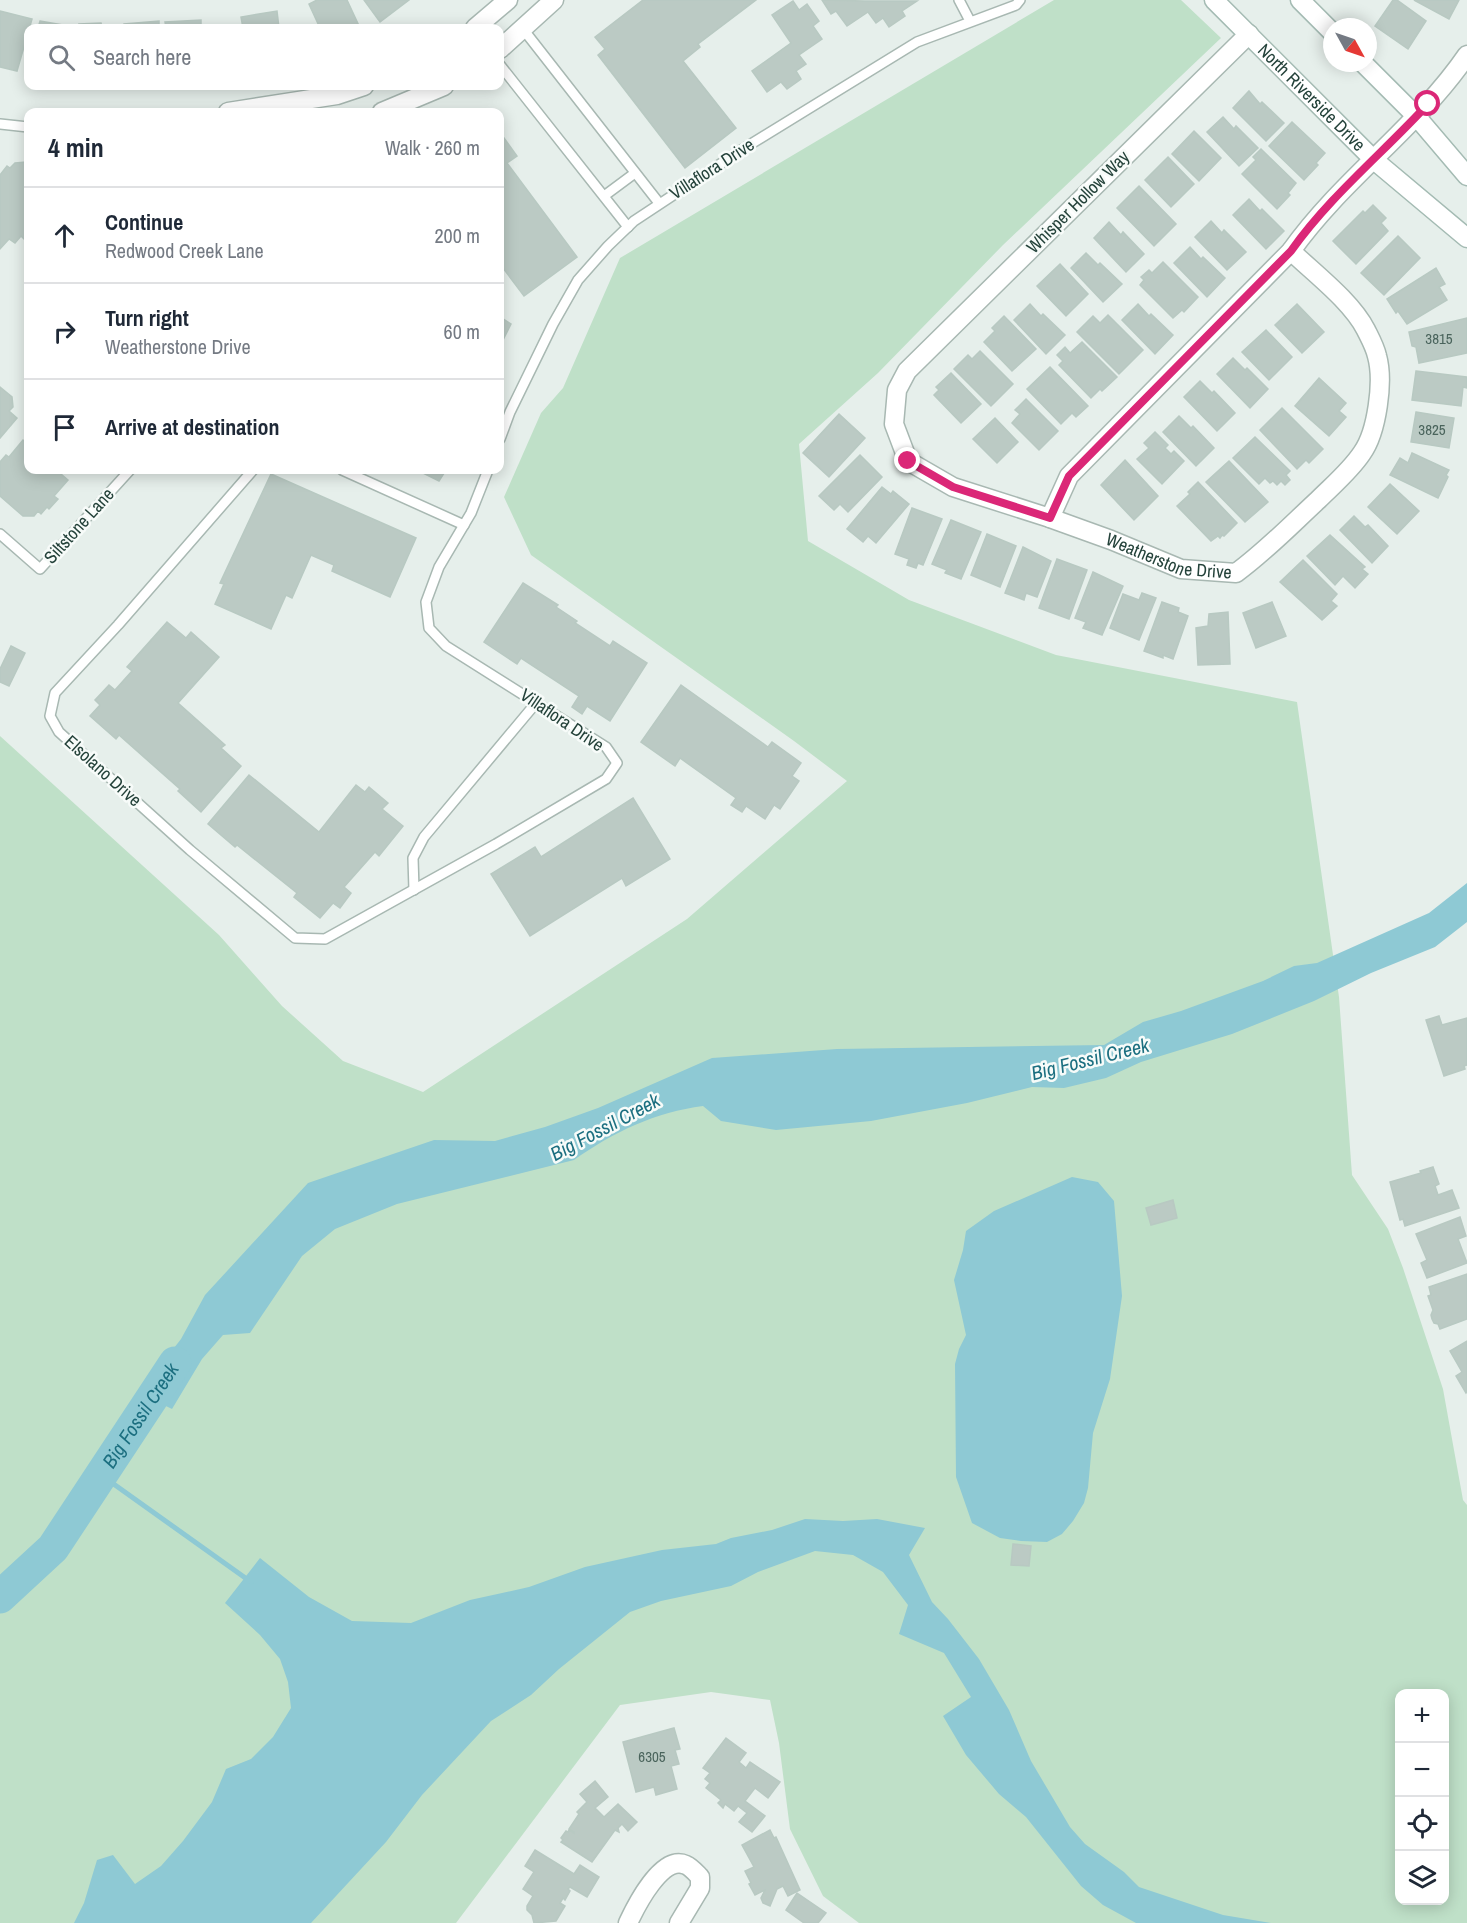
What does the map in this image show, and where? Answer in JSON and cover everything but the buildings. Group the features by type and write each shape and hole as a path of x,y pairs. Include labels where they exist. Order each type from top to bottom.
{"street":[{"path":"480,24 508,0"},
{"path":"504,46 554,0"},
{"name":"North Riverside Drive","path":"1214,0 1374,160 1467,238"},
{"path":"1300,0 1323,23"},
{"name":"Whisper Hollow Way","path":"907,371 1249,34"},
{"path":"1050,518 1069,476 1291,251 1306,230 1448,83 1467,55"},
{"path":"1372,72 1416,116 1467,176"},
{"path":"300,107 352,90"},
{"path":"392,108 434,90"},
{"name":"Weatherstone Drive","path":"907,371 897,390 894,424 908,461 953,487 1050,518 1181,569 1236,573 1259,556 1340,478 1362,453 1371,433 1379,385 1378,356 1365,329 1346,303 1291,251"},
{"path":"628,1923 637,1904 663,1869 671,1864 685,1864 700,1877 700,1888 679,1923"}],"lane":[{"path":"959,0 970,21"},
{"name":"Villaflora Drive","path":"504,428 552,324 578,280 628,227 659,203 746,147 917,42 1016,5 1020,0"},
{"path":"523,29 659,203"},
{"path":"504,70 628,227"},
{"path":"0,124 24,127"},
{"path":"604,196 635,173"},
{"name":"Siltstone Lane","path":"0,534 40,569 126,474"},
{"name":"Elsolano Drive","path":"250,474 118,625 55,693 50,716 59,732 190,850 295,938"},
{"path":"351,474 464,525"},
{"name":"Villaflora Drive","path":"295,938 325,939 606,779 617,763 606,747 446,646 429,628 426,602 439,567 464,525 486,474"},
{"path":"414,890 413,858 424,837 536,703"}],"green space":[{"path":"1054,0 1181,0 1221,38 1003,245 878,373 799,444 808,541 909,600 1056,655 1297,702 1339,997 1352,1175 1388,1229 1403,1268 1443,1389 1463,1500 1467,1505 1467,1923 859,1923 823,1896 790,1829 779,1743 770,1700 711,1692 620,1705 456,1923 0,1923 0,736 219,935 282,1006 343,1061 423,1092 687,919 847,781 531,555 504,497 541,413 563,388 620,258"}],"water":[{"path":"1467,883 1467,922 1435,947 1371,973 1314,1001 1232,1034 1141,1062 1106,1078 1064,1088 1032,1087 967,1103 871,1121 776,1130 721,1121 703,1106 686,1109 652,1118 620,1132 574,1160 397,1204 335,1229 302,1256 250,1333 223,1335 202,1359 172,1409 139,1393 181,1339 205,1295 308,1183 434,1140 495,1141 545,1127 598,1108 712,1058 837,1049 1104,1045 1143,1022 1181,1011 1263,981 1294,966 1317,963 1429,913"},
{"path":"1072,1177 1098,1182 1114,1201 1122,1296 1110,1379 1093,1433 1088,1488 1084,1503 1073,1521 1062,1534 1047,1542 1000,1538 972,1523 956,1477 955,1364 966,1335 954,1280 966,1231 994,1211"},
{"path":"805,1519 843,1521 877,1519 925,1528 909,1555 932,1602 979,1659 1009,1710 1031,1761 1070,1827 1085,1844 1124,1872 1139,1887 1223,1915 1271,1923 1136,1923 1103,1905 1081,1886 1026,1817 999,1794 966,1755 943,1716 971,1697 944,1653 899,1634 908,1605 883,1572 853,1555 815,1551 758,1572 731,1586 661,1601 630,1612 559,1669 531,1695 491,1721 422,1795 386,1842 311,1923 74,1923 84,1903 97,1860 113,1855 135,1884 161,1866 212,1802 226,1769 251,1759 273,1737 291,1708 288,1682 280,1659 260,1635 225,1603 260,1558 309,1597 352,1621 411,1623 470,1600 529,1587 585,1567 662,1550 716,1544"}],"waterway":[{"name":"Big Fossil Creek","path":"0,1597 53,1548 175,1363"},
{"path":"101,1475 251,1582"}],"route":[{"path":"908,461 953,487 1050,518 1069,476 1291,251 1306,230 1329,205 1428,104"}]}
